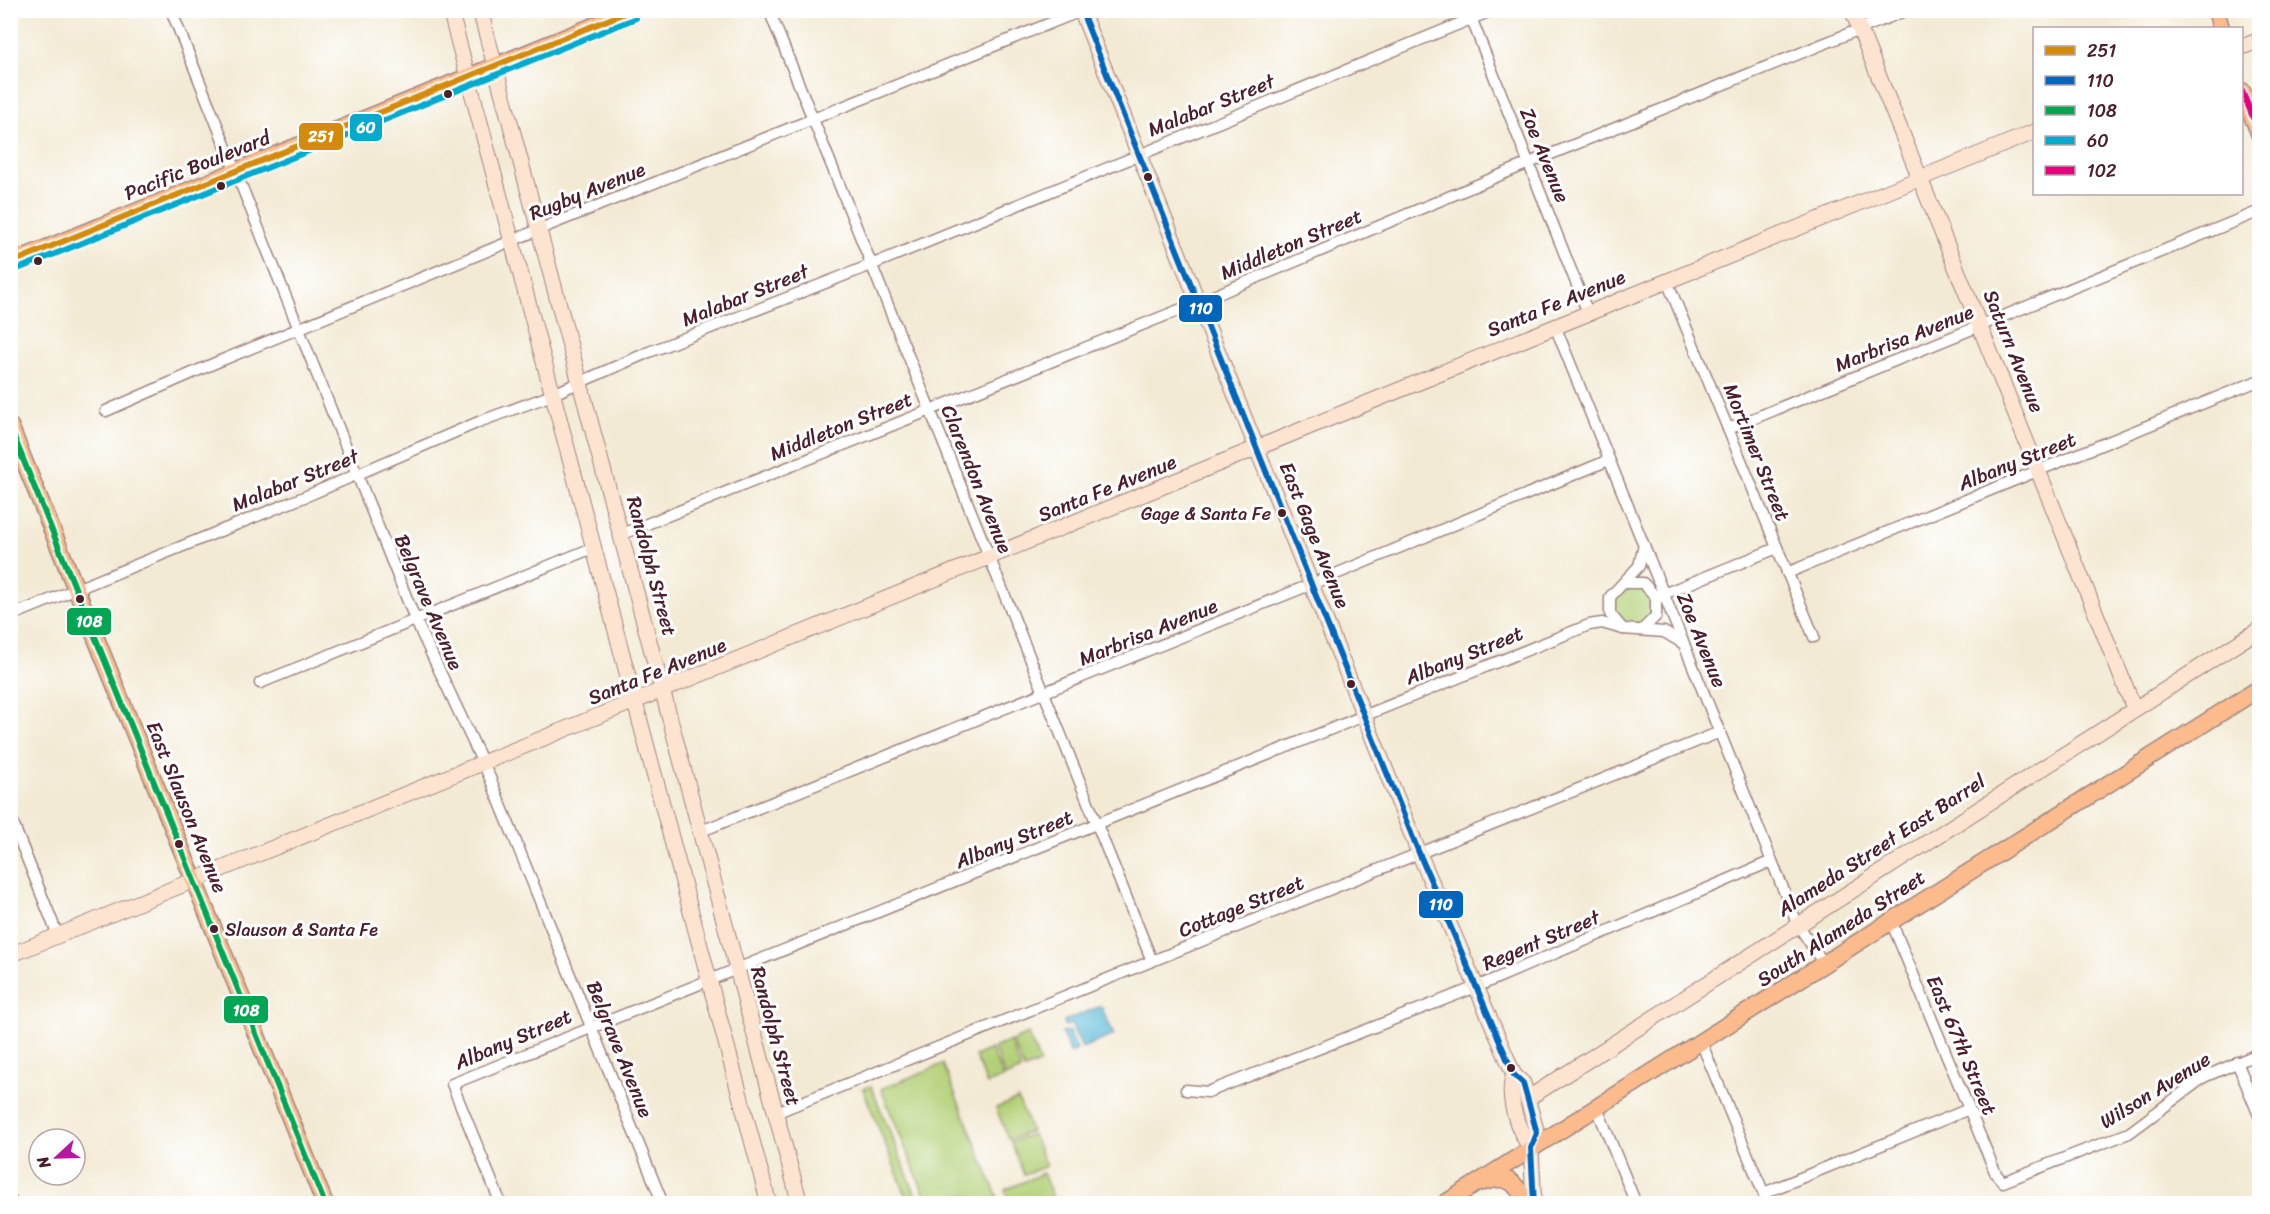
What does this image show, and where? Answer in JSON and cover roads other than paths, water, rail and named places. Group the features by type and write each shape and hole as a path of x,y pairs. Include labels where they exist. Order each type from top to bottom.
{"main road":[{"name":"Pacific Boulevard","path":"10,263 496,68 633,10"},
{"path":"2216,10 2221,27"},
{"path":"2243,96 2259,135"},
{"name":"East Slauson Avenue","path":"10,426 325,1203"},
{"name":"South Alameda Street","path":"1444,1203 1472,1186 1531,1140 1597,1108 2259,688"},
{"path":"1472,1186 1499,1177 1517,1186 1527,1203"}],"street":[{"name":"Belgrave Avenue","path":"171,10 415,619 483,765 663,1203"},
{"path":"450,10 770,1203"},
{"name":"Randolph Street","path":"480,10 800,1203"},
{"name":"Clarendon Avenue","path":"769,10 1152,961"},
{"name":"Malabar Street","path":"10,616 481,421 552,395 649,352 871,265 1469,15 1493,10"},
{"name":"Saturn Avenue","path":"1852,10 2134,708"},
{"name":"Middleton Street","path":"622,534 1199,302 1529,163 1907,10"},
{"name":"Rugby Avenue","path":"106,411 540,230 1082,11"},
{"name":"East Gage Avenue","path":"1082,11 1419,853 1514,1075 1523,1083 1531,1140 1534,1203"},
{"name":"Zoe Avenue","path":"1469,15 1588,313"},
{"path":"2243,46 2259,40"},
{"name":"Santa Fe Avenue","path":"10,955 483,765 2033,132"},
{"name":"Marbrisa Avenue","path":"1728,429 2259,212"},
{"name":"Mortimer Street","path":"1667,281 1814,637"},
{"name":"Zoe Avenue","path":"1555,326 1644,545 1660,595 1684,644 1797,923 1824,964"},
{"name":"Albany Street","path":"1787,573 2039,472 2259,380"},
{"name":"Marbrisa Avenue","path":"699,832 1312,584 1609,460"},
{"path":"1589,625 1597,618 1610,597 1639,566 1644,545"},
{"path":"260,683 595,547"},
{"path":"1660,595 1777,548"},
{"path":"1625,583 1643,584 1660,595"},
{"path":"1642,629 1656,616 1660,595"},
{"path":"1610,597 1610,614 1623,628"},
{"name":"Albany Street","path":"501,1203 452,1084 709,979 737,971 1589,625 1602,623 1632,631 1642,629 1664,632 1684,644"},
{"name":"Alameda Street East Barrel","path":"1525,1108 1797,923 2259,630"},
{"name":"Cottage Street","path":"776,1113 1720,732"},
{"path":"10,816 58,936"},
{"name":"Regent Street","path":"1186,1090 1208,1092 1476,987 1772,861"},
{"name":"East 67th Street","path":"1891,921 1996,1174 2003,1182"},
{"path":"1701,1042 1766,1198 1969,1108"},
{"name":"Wilson Avenue","path":"2003,1182 2129,1132 2194,1083 2259,1053"},
{"path":"2237,1062 2259,1118"},
{"path":"1597,1108 1636,1203"},
{"path":"10,1198 13,1203"}],"water":[{"path":"1101,1006 1114,1035 1082,1048 1071,1024 1065,1026 1064,1021"},
{"path":"1069,1031 1077,1050 1070,1053 1062,1033"}],"place":[{"name":"Gage & Santa Fe","path":"1282,513"},
{"name":"Slauson & Santa Fe","path":"214,929"}]}
